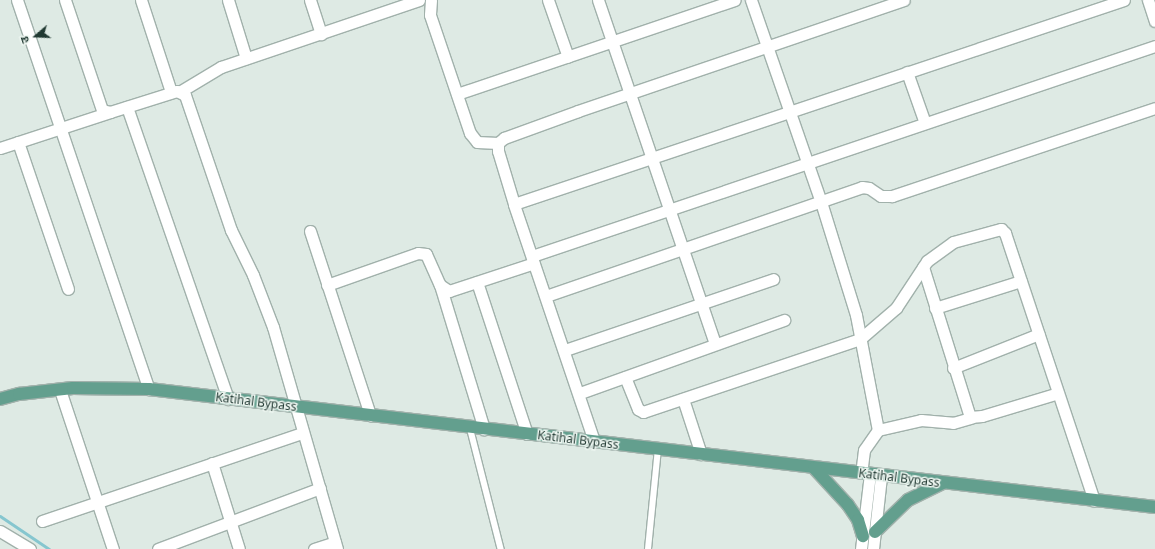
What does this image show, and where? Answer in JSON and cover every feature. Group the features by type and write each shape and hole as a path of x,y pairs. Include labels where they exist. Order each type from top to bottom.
{"main road":[{"name":"Katihal Bypass","path":"0,399 60,390 149,389 1155,507"},
{"path":"814,468 848,505 858,520 863,536"},
{"path":"875,532 908,500 943,483"}],"street":[{"path":"17,0 149,389"},
{"path":"65,0 98,103 102,110 110,112"},
{"path":"141,0 176,92 192,112 231,230 253,275 268,315 336,545 314,549"},
{"path":"228,0 246,58"},
{"path":"310,0 321,34"},
{"path":"1,145 18,142 176,92 211,71 419,0"},
{"path":"431,0 430,14 457,94 474,139 480,143 498,143 504,138 629,93 882,4 904,0"},
{"path":"548,0 568,57"},
{"path":"598,0 684,248 715,344"},
{"path":"457,94 735,0"},
{"path":"751,0 821,202 856,315 878,430"},
{"path":"514,204 1124,0"},
{"path":"1148,0 1155,21"},
{"path":"440,285 449,291 477,282 670,210 807,162 1155,46"},
{"path":"907,72 924,123"},
{"path":"127,107 228,399"},
{"path":"546,296 866,187 881,196 892,196 1155,108"},
{"path":"18,142 68,289"},
{"path":"498,143 498,151 514,204 580,393 594,441"},
{"path":"625,377 640,412 683,400 860,339 896,308 927,261 954,242 998,228 1005,233 1094,501"},
{"path":"310,231 370,415"},
{"path":"327,285 421,252 428,256 440,285 484,429"},
{"path":"922,267 953,368 971,418"},
{"path":"565,350 773,279"},
{"path":"935,308 1021,280"},
{"path":"477,282 527,434"},
{"path":"580,393 784,320"},
{"path":"953,368 1039,334"},
{"path":"60,390 113,549"},
{"path":"873,549 875,532 871,474 864,450 878,430 921,420 953,423 1058,393"},
{"path":"683,400 701,454"},
{"path":"42,521 302,434"},
{"path":"212,463 239,549"},
{"path":"861,549 871,474"},
{"path":"158,549 230,520 320,488"},
{"path":"0,531 30,549"}],"lane":[{"path":"470,427 501,549"},
{"path":"648,549 658,449"}],"waterway":[{"path":"0,516 49,549"}]}
